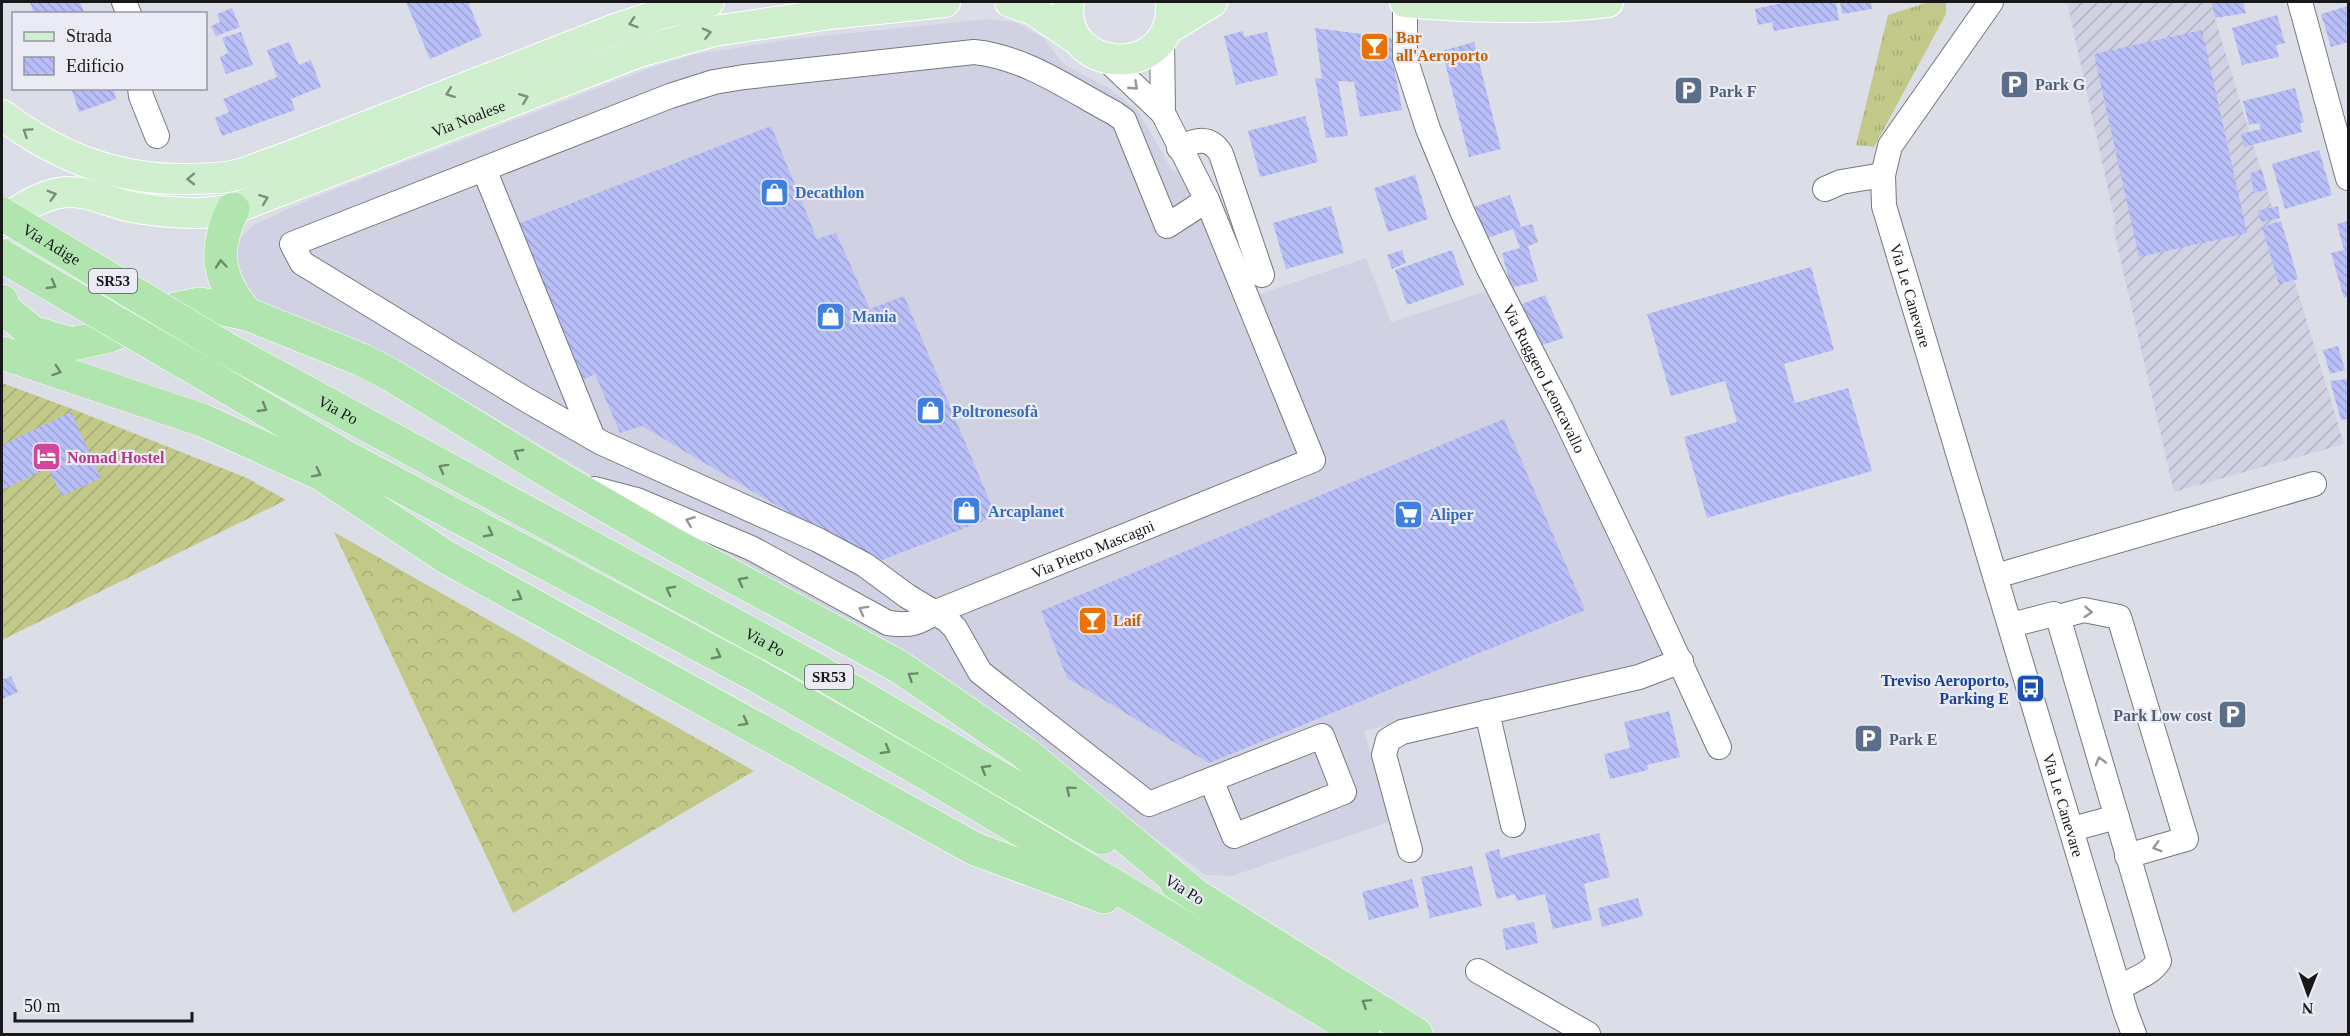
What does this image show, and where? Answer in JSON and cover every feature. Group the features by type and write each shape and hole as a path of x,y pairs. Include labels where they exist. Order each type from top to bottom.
{"highway":[{"path":"233,209 224,229 221,266 226,286 247,314"},
{"name":"Via Adige","path":"2,214 225,348"},
{"name":"Via Po","path":"2,256 346,457 757,676 927,774 1363,1035"},
{"path":"2,302 4,309 32,332 72,344 109,336 175,309 200,303 247,314 362,360 391,375 562,480 671,543 898,666 1025,753 1195,895"},
{"name":"Via Po","path":"225,348 806,664 1091,831 1416,1035"},
{"path":"2,353 202,420 321,474 446,558 975,849 1180,925"}],"main road":[{"name":"Via Noalese","path":"2,115 48,146 75,160 98,168 159,179 222,177 240,174 288,157 615,29 709,2"},
{"name":"Via Noalese","path":"2,223 16,211 60,192 79,192 132,207 182,213 233,209 639,52 714,31 830,14 945,2"},
{"path":"1010,2 1033,10 1078,40 1090,51 1105,58 1124,60 1143,55 1154,48 1167,23 1212,2"},
{"path":"1069,2 1070,25 1078,40"},
{"path":"1416,2 1500,8 1558,7 1608,2"}],"street":[{"name":"Via Ruggero Leoncavallo","path":"1416,2 1405,58 1428,129 1488,267 1561,409 1681,661 1719,747"},
{"name":"Via Le Canevare","path":"1969,32 1973,2"},
{"name":"Via Le Canevare","path":"1991,2 1890,146 1883,181 1887,215 2134,1035"},
{"path":"2300,2 2349,178"},
{"name":"Via Pietro Mascagni","path":"1163,113 1167,23"},
{"path":"1207,200 1167,226 1124,120 1016,60 996,54 974,52 714,82 670,96 292,244 302,263 593,438 818,540 865,565 907,596 936,612 955,628 980,672 1149,804 1322,736 1344,792 1234,836 1211,780"},
{"name":"Via Pietro Mascagni","path":"562,480 636,500 751,548 888,623 915,624 936,612 1313,460 1207,200 1163,113 1105,58"},
{"path":"140,90 157,136"},
{"path":"1179,148 1194,141 1207,141 1216,146 1221,154 1262,275"},
{"path":"484,169 593,438"},
{"path":"1996,576 2314,484"},
{"path":"2058,617 2084,610 2119,617 2186,839 2127,856"},
{"path":"2011,625 2046,615 2054,614 2058,617 2158,961 2152,972 2130,980 2119,989"},
{"path":"1410,850 1384,755 1388,740 1402,732 1639,677 1681,661"},
{"path":"1487,712 1513,825"},
{"path":"2072,829 2116,817"},
{"path":"1478,971 1588,1035"}],"shaded area":[{"path":"2067,2 2210,2 2344,444 2174,492 2113,227 2116,226"},
{"path":"986,19 1015,22 1043,38 1065,65 1109,88 1138,111 1173,172 1201,159 1257,295 1366,258 1391,322 1490,290 1664,657 1364,731 1392,821 1232,876 1206,875 931,677 404,364 243,299 233,256 237,241 255,224 313,198 650,68 697,54 792,39"}],"green space":[{"path":"1929,2 1946,2 1946,14 1874,147 1856,145 1888,15"},
{"path":"2,383 247,478 286,500 2,640"},
{"path":"334,532 754,771 513,913"}],"building":[{"path":"30,2 80,2 84,12 33,12"},
{"path":"406,2 468,2 482,36 430,59"},
{"path":"1786,2 1836,2 1839,20 1774,31 1772,22 1758,25 1755,9"},
{"path":"1840,2 1871,2 1872,9 1842,14"},
{"path":"2211,2 2243,2 2246,13 2215,18"},
{"path":"2348,6 2348,42 2331,47 2321,14"},
{"path":"232,8 240,27 216,36 211,26 220,22 217,14"},
{"path":"2277,15 2285,43 2276,45 2279,57 2242,65 2232,28"},
{"path":"1315,28 1393,38 1392,56 1402,110 1360,117 1354,82 1338,81 1348,136 1326,138 1315,78 1322,79"},
{"path":"2202,30 2247,233 2139,257 2094,54"},
{"path":"1243,31 1244,37 1267,32 1278,75 1236,85 1224,36"},
{"path":"241,32 253,65 226,74 220,57 228,53 222,38"},
{"path":"289,42 299,65 311,60 321,87 291,99 295,110 222,136 215,118 229,112 223,99 277,77 267,50"},
{"path":"1474,42 1501,149 1469,157 1442,51"},
{"path":"2295,88 2304,122 2300,123 2302,132 2244,147 2241,134 2261,129 2259,123 2249,125 2243,101"},
{"path":"72,90 114,90 116,99 79,112"},
{"path":"1305,116 1318,162 1260,177 1248,131"},
{"path":"771,126 817,239 836,233 870,309 904,296 996,516 874,563 642,426 620,433 595,374 578,382 515,225"},
{"path":"2319,150 2332,195 2285,209 2272,164"},
{"path":"2262,170 2267,190 2254,193 2250,173"},
{"path":"1415,175 1428,219 1388,232 1374,188"},
{"path":"1510,195 1521,227 1532,224 1538,242 1528,246 1538,281 1511,288 1502,253 1520,248 1513,229 1482,240 1471,208"},
{"path":"1331,206 1344,253 1286,269 1273,223"},
{"path":"2278,206 2280,218 2261,222 2258,211"},
{"path":"2281,221 2298,279 2279,284 2262,227"},
{"path":"2348,221 2348,296 2344,298 2331,253 2344,250 2337,224"},
{"path":"1402,250 1406,263 1392,269 1387,255"},
{"path":"1452,250 1464,285 1407,305 1395,270"},
{"path":"1811,267 1834,350 1784,364 1795,403 1848,388 1872,471 1707,518 1684,437 1737,422 1725,381 1671,396 1647,314"},
{"path":"1545,295 1564,338 1536,347 1517,306"},
{"path":"2338,346 2345,370 2330,374 2323,350"},
{"path":"2348,379 2348,419 2341,420 2330,381"},
{"name":"Nomad Hostel","path":"71,412 101,478 62,496 48,468 2,490 2,445"},
{"name":"Aliper","path":"1504,419 1585,610 1209,763 1067,678 1041,611"},
{"path":"11,676 18,692 2,699 2,680"},
{"path":"1669,711 1680,757 1647,765 1648,770 1610,779 1604,754 1630,748 1624,722"},
{"path":"1599,833 1610,877 1584,884 1592,920 1553,929 1545,894 1517,901 1515,894 1497,899 1485,853 1499,849 1501,858"},
{"path":"1472,866 1482,906 1430,918 1421,877"},
{"path":"1412,879 1419,907 1369,920 1362,892"},
{"path":"1638,898 1643,916 1602,927 1598,908"},
{"path":"1534,922 1538,943 1506,950 1502,929"}],"place":[{"name":"Bar all'Aeroporto","path":"1375,46"},
{"name":"Park G","path":"2014,84"},
{"name":"Park F","path":"1688,91"},
{"name":"Decathlon","path":"774,192"},
{"name":"Mania","path":"831,316"},
{"name":"Poltronesofà","path":"931,411"},
{"name":"Nomad Hostel","path":"46,457"},
{"name":"Arcaplanet","path":"967,511"},
{"name":"Aliper","path":"1409,514"},
{"name":"Laif","path":"1092,620"},
{"name":"Treviso Aeroporto, Parking E","path":"2030,689"},
{"name":"Park Low cost","path":"2233,715"},
{"name":"Park E","path":"1868,739"}]}
